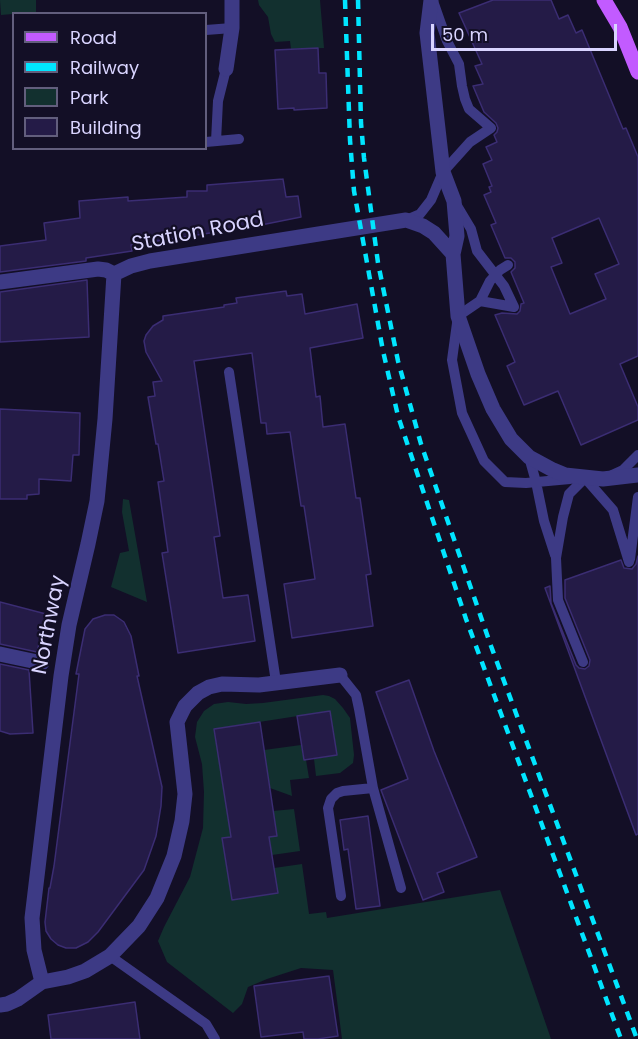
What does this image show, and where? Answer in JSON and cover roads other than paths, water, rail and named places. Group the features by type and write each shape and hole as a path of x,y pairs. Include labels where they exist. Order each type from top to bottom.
{"main road":[{"path":"604,0 620,27 638,72"}],"street":[{"path":"226,69 232,28 232,0"},
{"path":"432,0 427,33 443,172 454,201 457,236 453,254 458,316 493,409 511,439 529,457 553,470 565,475 585,478 603,479 638,475"},
{"path":"406,220 434,233 453,254"},
{"name":"Station Road","path":"0,282 98,269 114,274 150,261 406,220"},
{"name":"Northway","path":"42,982 34,950 32,918 69,625 97,501 105,419 114,274"},
{"path":"0,654 42,663"},
{"path":"0,1005 18,999 42,982 85,971 110,956 139,926 157,898 174,856 182,821 185,794 177,722 185,705 198,693 222,684 259,685 340,675"}],"lane":[{"path":"406,220 420,214 431,200 443,172 470,142 491,128 469,109 462,86 459,64 447,41 432,0"},
{"path":"207,30 232,28"},
{"path":"226,69 211,142 239,139"},
{"path":"454,201 471,229 477,250 504,286 514,307 480,301"},
{"path":"508,265 490,281 480,301 458,316 452,360 462,412 484,461 505,482 585,478"},
{"path":"229,372 276,682"},
{"path":"603,479 622,470 638,455"},
{"path":"529,457 544,521 556,558"},
{"path":"585,478 613,510 629,562 638,497"},
{"path":"583,662 558,600 556,558 569,494 585,478"},
{"path":"340,675 356,695 373,788 401,888"},
{"path":"341,896 328,808 331,799 337,793 373,788"},
{"path":"110,956 206,1024 215,1039"}],"railway":[{"path":"345,0 354,191 383,351 398,416 466,619 621,1039"},
{"path":"358,0 364,158 378,263 398,361 421,444 491,646 637,1039"}]}
